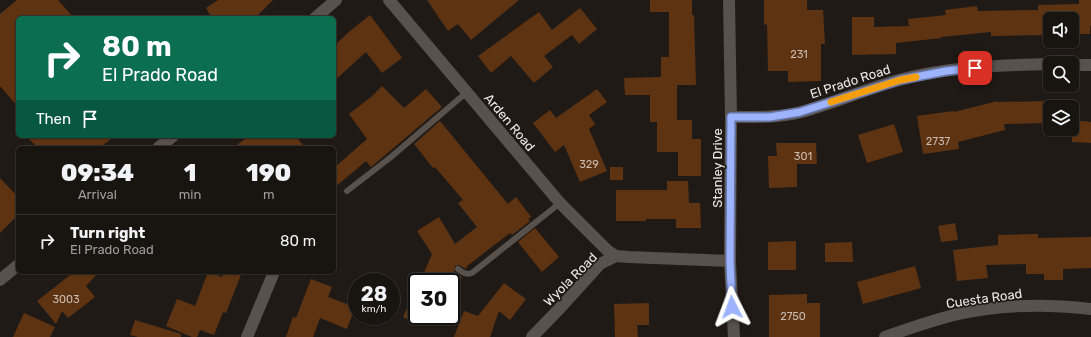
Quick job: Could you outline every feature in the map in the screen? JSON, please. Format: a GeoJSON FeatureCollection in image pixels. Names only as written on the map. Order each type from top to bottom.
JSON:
{"type":"FeatureCollection","features":[{"type":"Feature","properties":{"kind":"street"},"geometry":{"type":"LineString","coordinates":[[317,16],[336,0]]}},
{"type":"Feature","properties":{"kind":"street","name":"Arden Road"},"geometry":{"type":"LineString","coordinates":[[389,0],[560,203],[608,251],[616,256]]}},
{"type":"Feature","properties":{"kind":"street","name":"Stanley Drive"},"geometry":{"type":"LineString","coordinates":[[729,0],[731,117],[730,261],[734,337]]}},
{"type":"Feature","properties":{"kind":"street","name":"El Prado Road"},"geometry":{"type":"LineString","coordinates":[[731,117],[770,117],[800,112],[900,80],[946,71],[1004,65],[1043,64]]}},
{"type":"Feature","properties":{"kind":"street"},"geometry":{"type":"LineString","coordinates":[[1079,64],[1091,65]]}},
{"type":"Feature","properties":{"kind":"street"},"geometry":{"type":"LineString","coordinates":[[160,146],[170,138]]}},
{"type":"Feature","properties":{"kind":"street","name":"Wyola Road"},"geometry":{"type":"LineString","coordinates":[[532,337],[600,264],[616,256],[730,261]]}},
{"type":"Feature","properties":{"kind":"street"},"geometry":{"type":"LineString","coordinates":[[0,280],[16,267]]}},
{"type":"Feature","properties":{"kind":"street"},"geometry":{"type":"LineString","coordinates":[[247,337],[273,274]]}},
{"type":"Feature","properties":{"kind":"street","name":"Cuesta Road"},"geometry":{"type":"LineString","coordinates":[[884,337],[955,315],[986,309],[1059,305],[1091,308]]}},
{"type":"Feature","properties":{"kind":"lane"},"geometry":{"type":"LineString","coordinates":[[347,191],[391,157],[467,92]]}},
{"type":"Feature","properties":{"kind":"lane"},"geometry":{"type":"LineString","coordinates":[[458,269],[464,274],[472,273],[560,203]]}},
{"type":"Feature","properties":{"kind":"building"},"geometry":{"type":"Polygon","coordinates":[[[17,0],[58,0],[72,16],[16,16],[16,105],[0,86],[0,14],[17,0]]]}},
{"type":"Feature","properties":{"kind":"building"},"geometry":{"type":"Polygon","coordinates":[[[218,0],[273,0],[257,16],[211,16],[206,8],[218,0]]]}},
{"type":"Feature","properties":{"kind":"building"},"geometry":{"type":"Polygon","coordinates":[[[427,0],[519,0],[471,40],[458,24],[448,31],[427,0]]]}},
{"type":"Feature","properties":{"kind":"building"},"geometry":{"type":"Polygon","coordinates":[[[650,0],[692,0],[692,15],[694,15],[696,85],[677,85],[677,120],[692,120],[692,139],[701,139],[701,176],[678,176],[678,152],[657,152],[657,122],[650,122],[650,95],[625,95],[624,78],[661,77],[661,57],[669,57],[669,12],[650,12],[650,0]]]}},
{"type":"Feature","properties":{"kind":"building"},"geometry":{"type":"Polygon","coordinates":[[[764,0],[807,0],[807,10],[823,10],[825,44],[821,44],[821,81],[788,82],[788,71],[768,71],[767,24],[764,25],[764,0]]]}},
{"type":"Feature","properties":{"kind":"building"},"geometry":{"type":"Polygon","coordinates":[[[1079,0],[1091,0],[1090,34],[1079,34],[1079,12],[1043,12],[1043,35],[991,36],[991,32],[941,37],[942,38],[896,43],[896,54],[852,55],[852,17],[874,17],[874,27],[909,26],[908,19],[946,15],[945,10],[977,6],[978,11],[1038,10],[1038,5],[1079,4],[1079,0]]]}},
{"type":"Feature","properties":{"kind":"building"},"geometry":{"type":"Polygon","coordinates":[[[580,8],[597,29],[579,44],[572,35],[544,56],[553,67],[534,83],[511,56],[491,73],[478,56],[539,12],[552,30],[580,8]]]}},
{"type":"Feature","properties":{"kind":"building"},"geometry":{"type":"Polygon","coordinates":[[[370,15],[402,58],[382,73],[366,52],[336,79],[336,44],[370,15]]]}},
{"type":"Feature","properties":{"kind":"building"},"geometry":{"type":"Polygon","coordinates":[[[382,86],[404,108],[426,89],[442,107],[371,167],[366,161],[336,186],[336,166],[367,139],[349,114],[371,97],[382,86]]]}},
{"type":"Feature","properties":{"kind":"building"},"geometry":{"type":"Polygon","coordinates":[[[597,89],[607,102],[589,115],[595,124],[589,129],[607,171],[580,182],[564,145],[555,152],[533,123],[550,110],[556,118],[597,89]]]}},
{"type":"Feature","properties":{"kind":"building"},"geometry":{"type":"Polygon","coordinates":[[[998,101],[1043,101],[1043,123],[1004,124],[1005,130],[958,142],[959,149],[923,154],[917,116],[954,112],[998,101]]]}},
{"type":"Feature","properties":{"kind":"building"},"geometry":{"type":"Polygon","coordinates":[[[440,121],[508,204],[516,197],[531,217],[528,219],[530,221],[512,235],[510,233],[467,266],[466,269],[459,265],[455,266],[454,271],[457,273],[424,273],[432,254],[417,231],[439,217],[455,244],[477,227],[458,203],[463,200],[435,167],[433,168],[414,144],[440,121]]]}},
{"type":"Feature","properties":{"kind":"building"},"geometry":{"type":"Polygon","coordinates":[[[1079,121],[1091,122],[1091,143],[1072,142],[1072,136],[1079,136],[1079,121]]]}},
{"type":"Feature","properties":{"kind":"building"},"geometry":{"type":"Polygon","coordinates":[[[894,124],[903,152],[867,163],[858,135],[894,124]]]}},
{"type":"Feature","properties":{"kind":"building"},"geometry":{"type":"Polygon","coordinates":[[[28,138],[112,138],[102,146],[36,146],[28,138]]]}},
{"type":"Feature","properties":{"kind":"building"},"geometry":{"type":"Polygon","coordinates":[[[246,138],[298,138],[304,146],[236,146],[246,138]]]}},
{"type":"Feature","properties":{"kind":"building"},"geometry":{"type":"Polygon","coordinates":[[[776,143],[816,143],[817,164],[797,164],[797,187],[769,188],[768,156],[777,156],[776,143]]]}},
{"type":"Feature","properties":{"kind":"building"},"geometry":{"type":"Polygon","coordinates":[[[610,167],[623,167],[623,180],[610,180],[610,167]]]}},
{"type":"Feature","properties":{"kind":"building"},"geometry":{"type":"Polygon","coordinates":[[[0,178],[16,195],[16,217],[0,233],[0,178]]]}},
{"type":"Feature","properties":{"kind":"building"},"geometry":{"type":"Polygon","coordinates":[[[667,181],[688,181],[689,203],[700,203],[701,228],[676,228],[676,219],[616,221],[616,190],[667,190],[667,181]]]}},
{"type":"Feature","properties":{"kind":"building"},"geometry":{"type":"Polygon","coordinates":[[[955,223],[958,240],[941,242],[938,226],[955,223]]]}},
{"type":"Feature","properties":{"kind":"building"},"geometry":{"type":"Polygon","coordinates":[[[535,228],[559,257],[542,272],[518,242],[535,228]]]}},
{"type":"Feature","properties":{"kind":"building"},"geometry":{"type":"Polygon","coordinates":[[[1038,234],[1038,238],[1091,237],[1091,268],[1063,269],[1063,280],[1044,280],[1044,274],[1026,274],[1026,264],[986,265],[988,278],[957,281],[953,250],[998,245],[998,235],[1038,234]]]}},
{"type":"Feature","properties":{"kind":"building"},"geometry":{"type":"Polygon","coordinates":[[[796,241],[796,270],[768,270],[768,242],[796,241]]]}},
{"type":"Feature","properties":{"kind":"building"},"geometry":{"type":"Polygon","coordinates":[[[852,242],[853,262],[825,262],[825,243],[852,242]]]}},
{"type":"Feature","properties":{"kind":"building"},"geometry":{"type":"Polygon","coordinates":[[[915,266],[921,288],[863,304],[857,282],[915,266]]]}},
{"type":"Feature","properties":{"kind":"building"},"geometry":{"type":"Polygon","coordinates":[[[71,274],[97,274],[86,286],[95,297],[68,318],[62,311],[56,324],[37,301],[71,274]]]}},
{"type":"Feature","properties":{"kind":"building"},"geometry":{"type":"Polygon","coordinates":[[[207,274],[214,274],[222,277],[223,274],[241,274],[226,313],[223,312],[214,335],[200,330],[197,337],[192,337],[166,326],[177,299],[195,306],[207,274]]]}},
{"type":"Feature","properties":{"kind":"building"},"geometry":{"type":"Polygon","coordinates":[[[311,279],[332,287],[328,297],[348,304],[348,325],[347,329],[320,318],[313,337],[286,337],[293,317],[296,318],[311,279]]]}},
{"type":"Feature","properties":{"kind":"building"},"geometry":{"type":"Polygon","coordinates":[[[504,283],[526,299],[510,320],[499,311],[490,337],[454,337],[459,325],[460,325],[464,311],[478,316],[504,283]]]}},
{"type":"Feature","properties":{"kind":"building"},"geometry":{"type":"Polygon","coordinates":[[[807,294],[807,303],[820,303],[820,337],[769,337],[769,295],[807,294]]]}},
{"type":"Feature","properties":{"kind":"building"},"geometry":{"type":"Polygon","coordinates":[[[649,303],[649,325],[637,325],[638,337],[615,337],[614,304],[649,303]]]}},
{"type":"Feature","properties":{"kind":"building"},"geometry":{"type":"Polygon","coordinates":[[[408,306],[408,320],[403,317],[408,306]]]}},
{"type":"Feature","properties":{"kind":"building"},"geometry":{"type":"Polygon","coordinates":[[[24,313],[55,327],[50,337],[13,337],[24,313]]]}},
{"type":"Feature","properties":{"kind":"building"},"geometry":{"type":"Polygon","coordinates":[[[135,320],[181,334],[181,337],[138,337],[130,335],[135,320]]]}},
{"type":"Feature","properties":{"kind":"slow traffic"},"geometry":{"type":"LineString","coordinates":[[831,102],[900,80],[916,77]]}},
{"type":"Feature","properties":{"kind":"route"},"geometry":{"type":"LineString","coordinates":[[732,307],[730,261],[731,117],[770,117],[800,112],[900,80],[946,71],[975,68]]}}]}
